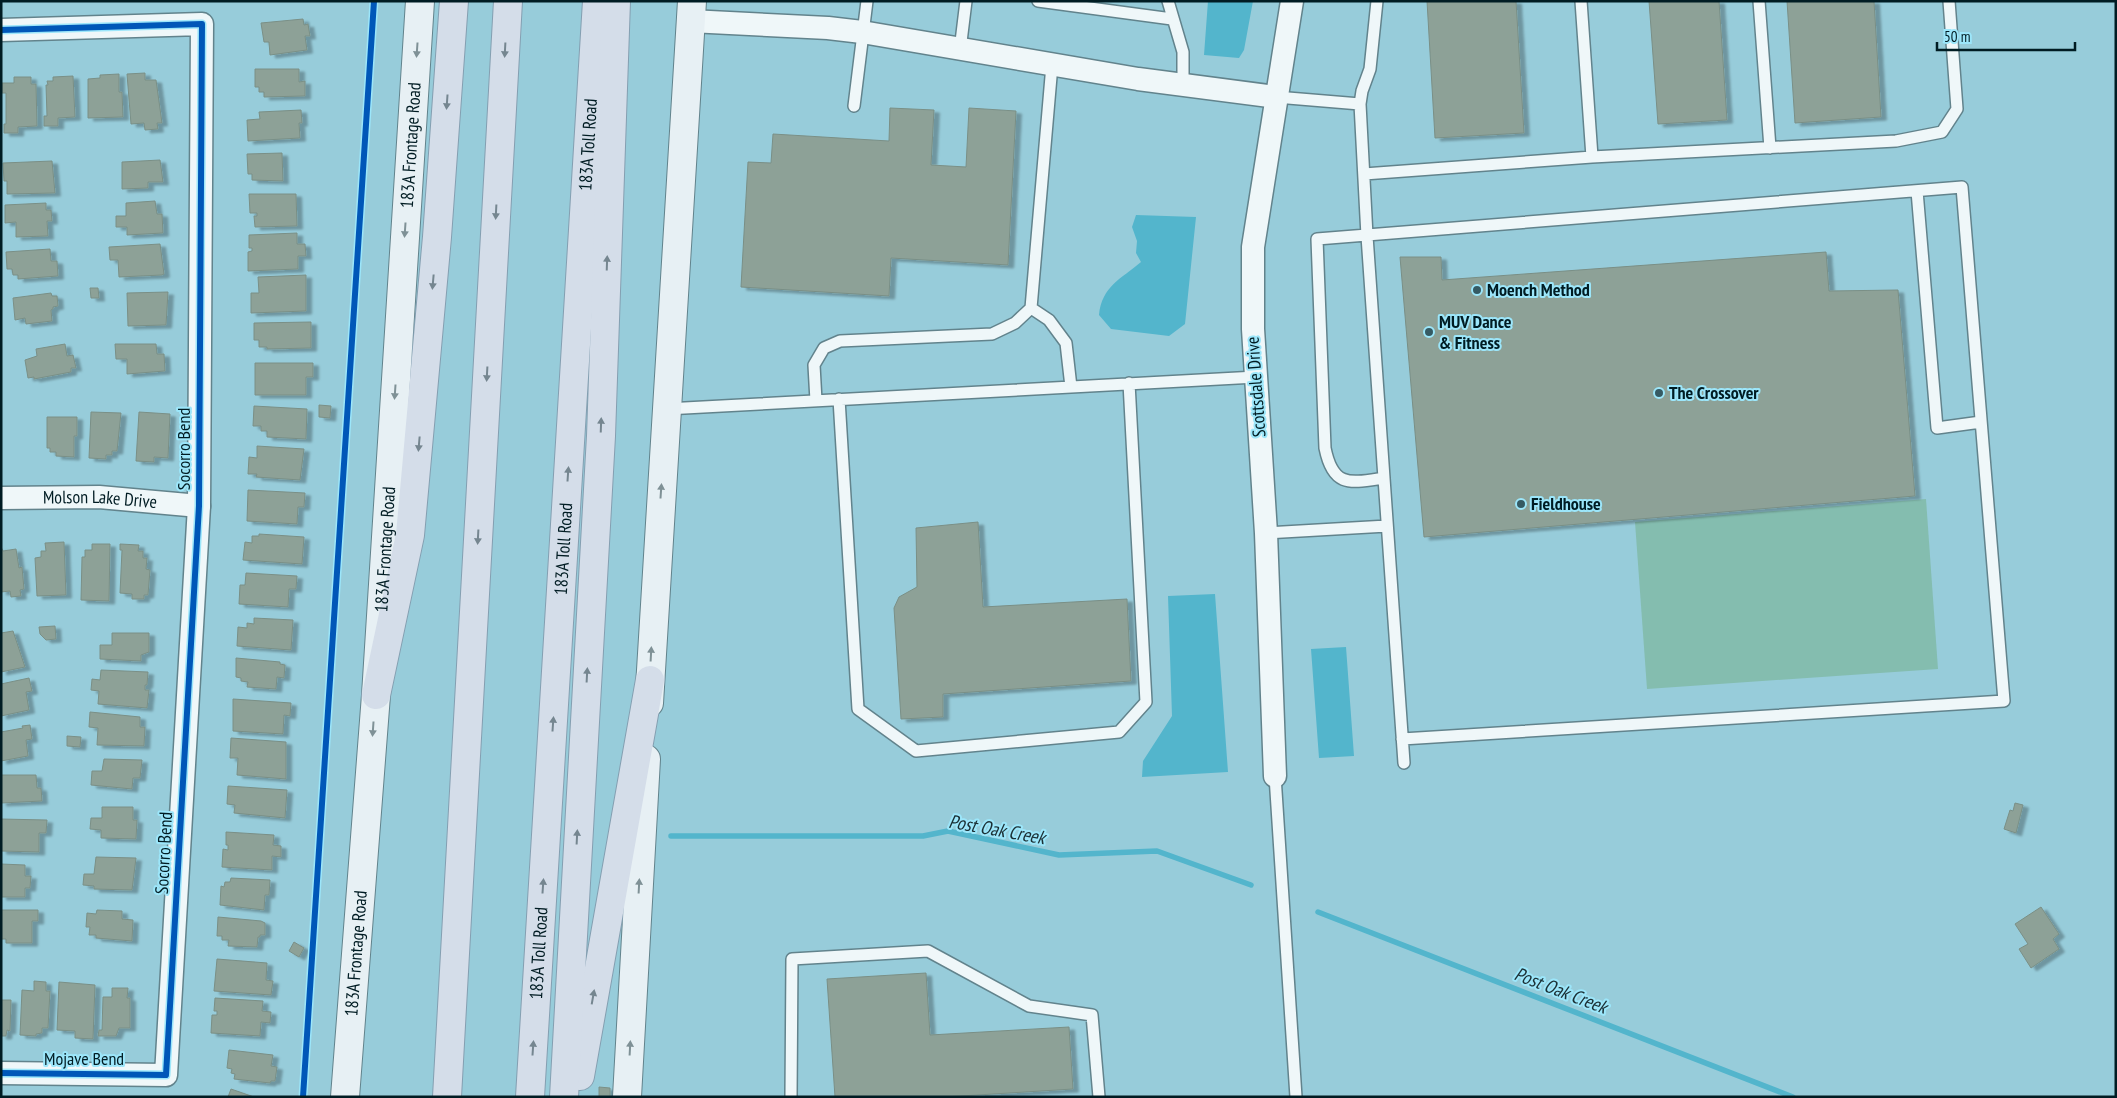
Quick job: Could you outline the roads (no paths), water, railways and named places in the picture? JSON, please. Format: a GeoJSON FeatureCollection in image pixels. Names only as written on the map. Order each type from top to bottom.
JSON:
{"type":"FeatureCollection","features":[{"type":"Feature","properties":{"kind":"highway"},"geometry":{"type":"LineString","coordinates":[[376,695],[410,535],[437,237],[454,1]]}},
{"type":"Feature","properties":{"kind":"highway"},"geometry":{"type":"LineString","coordinates":[[447,1097],[508,1]]}},
{"type":"Feature","properties":{"kind":"highway","name":"183A Toll Road"},"geometry":{"type":"LineString","coordinates":[[530,1097],[597,1]]}},
{"type":"Feature","properties":{"kind":"highway"},"geometry":{"type":"LineString","coordinates":[[564,1097],[572,920],[601,436],[616,1]]}},
{"type":"Feature","properties":{"kind":"highway"},"geometry":{"type":"LineString","coordinates":[[576,1097],[650,680]]}},
{"type":"Feature","properties":{"kind":"main road","name":"183A Frontage Road"},"geometry":{"type":"LineString","coordinates":[[345,1097],[376,695],[420,1]]}},
{"type":"Feature","properties":{"kind":"main road"},"geometry":{"type":"LineString","coordinates":[[627,1097],[650,680],[691,11]]}},
{"type":"Feature","properties":{"kind":"street","name":"Scottsdale Drive"},"geometry":{"type":"LineString","coordinates":[[1276,776],[1266,534],[1253,330],[1253,247],[1292,1]]}},
{"type":"Feature","properties":{"kind":"street"},"geometry":{"type":"LineString","coordinates":[[691,11],[862,32],[1138,79],[1276,97]]}},
{"type":"Feature","properties":{"kind":"street","name":"Socorro Bend"},"geometry":{"type":"LineString","coordinates":[[1,30],[202,24],[199,506],[166,1075]]}},
{"type":"Feature","properties":{"kind":"street","name":"Molson Lake Drive"},"geometry":{"type":"LineString","coordinates":[[1,498],[100,497],[199,506]]}},
{"type":"Feature","properties":{"kind":"street","name":"Mojave Bend"},"geometry":{"type":"LineString","coordinates":[[1,1074],[166,1075]]}},
{"type":"Feature","properties":{"kind":"lane"},"geometry":{"type":"LineString","coordinates":[[854,106],[867,1]]}},
{"type":"Feature","properties":{"kind":"lane"},"geometry":{"type":"LineString","coordinates":[[960,50],[966,1]]}},
{"type":"Feature","properties":{"kind":"lane"},"geometry":{"type":"LineString","coordinates":[[1038,1],[1172,19]]}},
{"type":"Feature","properties":{"kind":"lane"},"geometry":{"type":"LineString","coordinates":[[1168,1],[1183,52],[1183,84]]}},
{"type":"Feature","properties":{"kind":"lane"},"geometry":{"type":"LineString","coordinates":[[1377,1],[1370,69],[1362,91],[1360,104],[1367,236],[1404,763]]}},
{"type":"Feature","properties":{"kind":"lane"},"geometry":{"type":"LineString","coordinates":[[1581,1],[1592,157]]}},
{"type":"Feature","properties":{"kind":"lane"},"geometry":{"type":"LineString","coordinates":[[1759,1],[1770,148]]}},
{"type":"Feature","properties":{"kind":"lane"},"geometry":{"type":"LineString","coordinates":[[1364,174],[1592,157],[1896,141],[1942,132],[1957,109],[1949,1]]}},
{"type":"Feature","properties":{"kind":"lane"},"geometry":{"type":"LineString","coordinates":[[816,401],[814,365],[824,348],[840,341],[992,334],[1015,323],[1031,308],[1052,65]]}},
{"type":"Feature","properties":{"kind":"lane"},"geometry":{"type":"LineString","coordinates":[[1276,97],[1360,104]]}},
{"type":"Feature","properties":{"kind":"lane"},"geometry":{"type":"LineString","coordinates":[[1384,478],[1354,482],[1338,477],[1328,466],[1325,448],[1317,238],[1367,236],[1962,187],[2004,701],[1402,739]]}},
{"type":"Feature","properties":{"kind":"lane"},"geometry":{"type":"LineString","coordinates":[[1917,191],[1937,428],[1981,422]]}},
{"type":"Feature","properties":{"kind":"lane"},"geometry":{"type":"LineString","coordinates":[[1031,308],[1049,320],[1066,344],[1071,387]]}},
{"type":"Feature","properties":{"kind":"lane"},"geometry":{"type":"LineString","coordinates":[[666,409],[1256,377]]}},
{"type":"Feature","properties":{"kind":"lane"},"geometry":{"type":"LineString","coordinates":[[839,399],[858,709],[916,751],[1119,732],[1146,702],[1130,383]]}},
{"type":"Feature","properties":{"kind":"lane"},"geometry":{"type":"LineString","coordinates":[[1266,534],[1387,526]]}},
{"type":"Feature","properties":{"kind":"lane"},"geometry":{"type":"LineString","coordinates":[[1276,776],[1296,1097]]}},
{"type":"Feature","properties":{"kind":"lane"},"geometry":{"type":"LineString","coordinates":[[791,1097],[792,959],[928,951],[1030,1006],[1092,1015],[1099,1097]]}},
{"type":"Feature","properties":{"kind":"water"},"geometry":{"type":"Polygon","coordinates":[[[1208,1],[1253,1],[1244,50],[1239,58],[1204,55],[1208,1]]]}},
{"type":"Feature","properties":{"kind":"water"},"geometry":{"type":"Polygon","coordinates":[[[1136,215],[1196,217],[1185,324],[1169,336],[1111,329],[1099,315],[1101,305],[1108,290],[1141,262],[1136,253],[1137,241],[1132,227],[1136,215]]]}},
{"type":"Feature","properties":{"kind":"water"},"geometry":{"type":"Polygon","coordinates":[[[1215,594],[1228,772],[1142,777],[1143,761],[1172,716],[1168,596],[1215,594]]]}},
{"type":"Feature","properties":{"kind":"water"},"geometry":{"type":"Polygon","coordinates":[[[1346,647],[1354,756],[1319,758],[1311,649],[1346,647]]]}},
{"type":"Feature","properties":{"kind":"waterway","name":"Post Oak Creek"},"geometry":{"type":"LineString","coordinates":[[671,836],[923,836],[948,831],[1059,855],[1157,851],[1251,885]]}},
{"type":"Feature","properties":{"kind":"waterway","name":"Post Oak Creek"},"geometry":{"type":"LineString","coordinates":[[1318,912],[1793,1097]]}},
{"type":"Feature","properties":{"kind":"place","name":"Moench Method"},"geometry":{"type":"Point","coordinates":[1477,290]}},
{"type":"Feature","properties":{"kind":"place","name":"MUV Dance & Fitness"},"geometry":{"type":"Point","coordinates":[1429,332]}},
{"type":"Feature","properties":{"kind":"place","name":"The Crossover"},"geometry":{"type":"Point","coordinates":[1659,393]}},
{"type":"Feature","properties":{"kind":"place","name":"Fieldhouse"},"geometry":{"type":"Point","coordinates":[1521,504]}}]}
